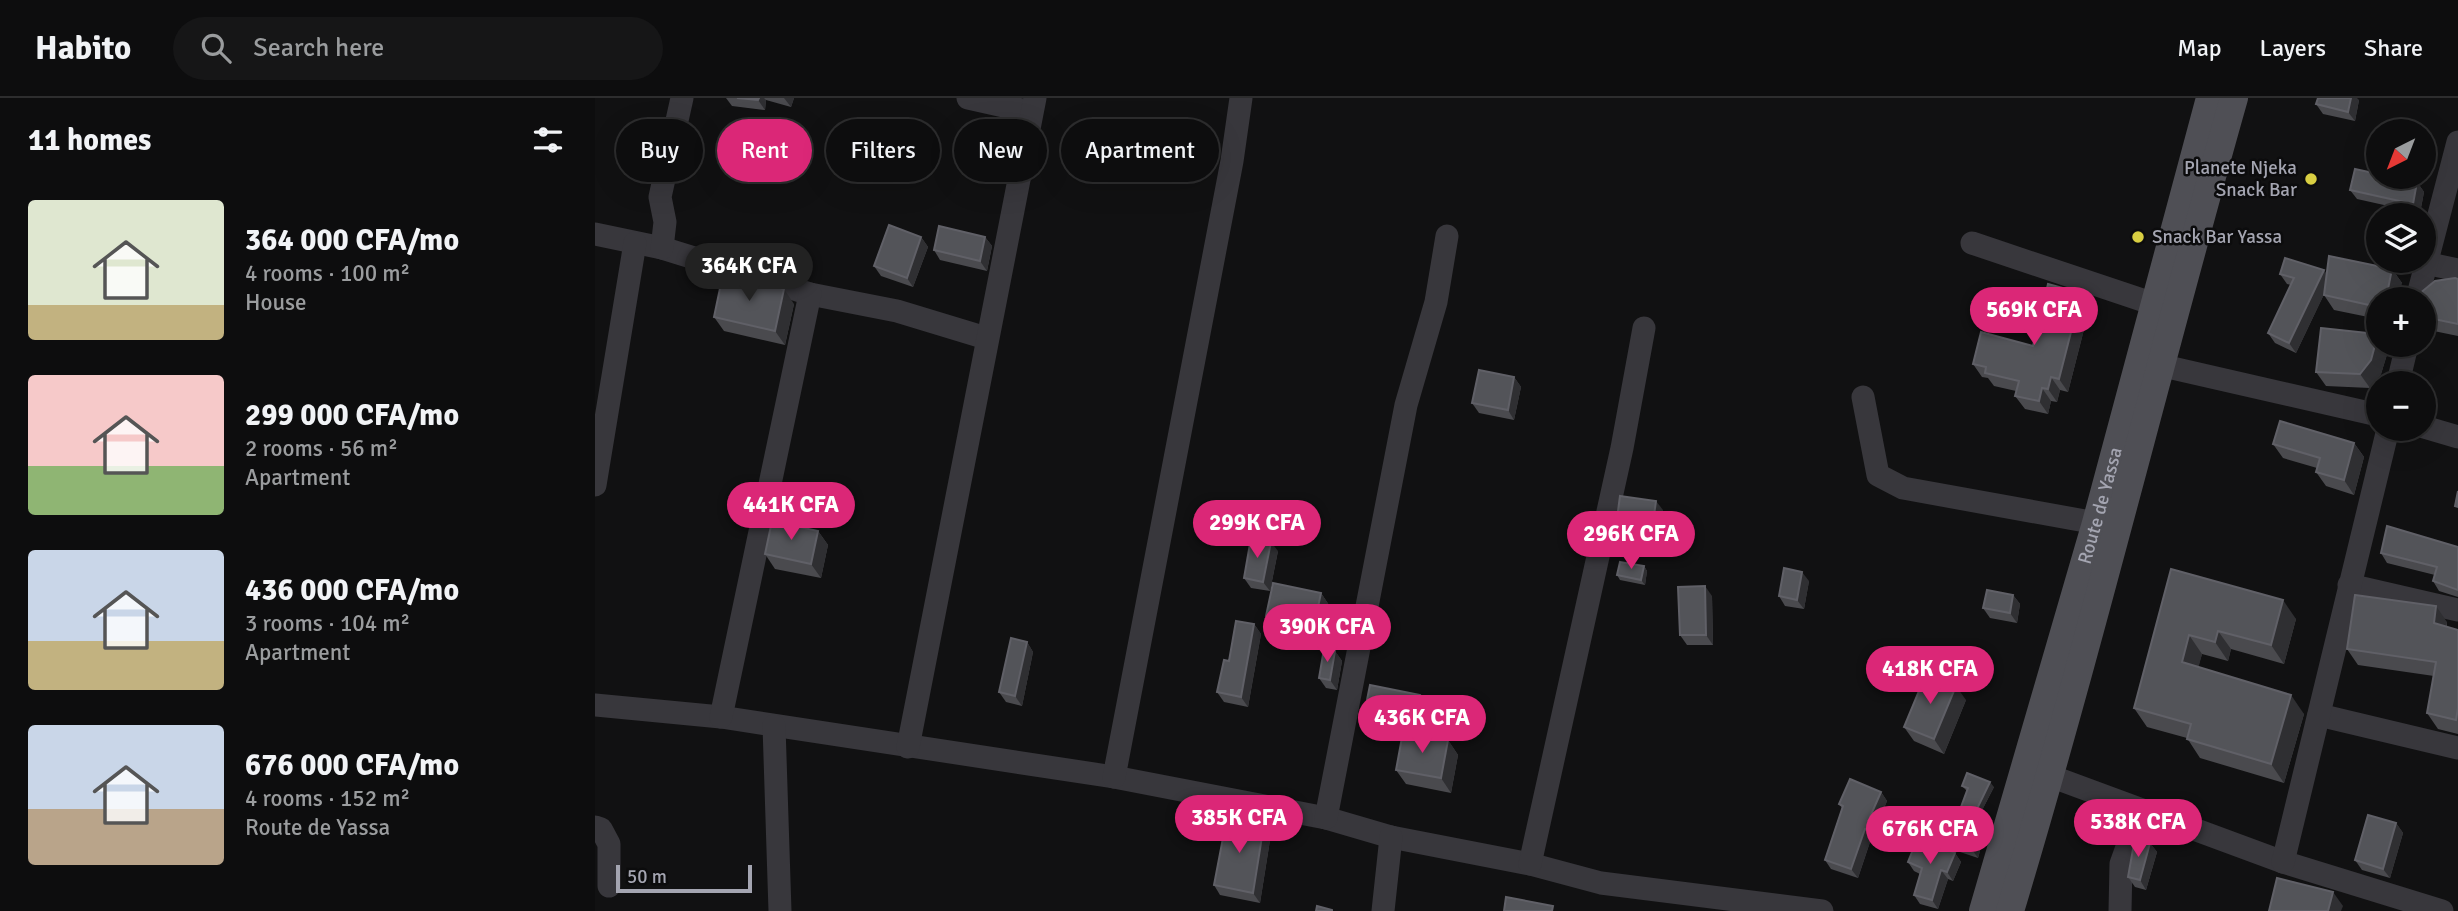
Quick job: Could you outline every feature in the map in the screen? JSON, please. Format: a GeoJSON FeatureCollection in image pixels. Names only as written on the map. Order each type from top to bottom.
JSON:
{"type":"FeatureCollection","features":[{"type":"Feature","properties":{"kind":"main road","name":"Route de Yassa"},"geometry":{"type":"LineString","coordinates":[[1983,911],[2038,771],[2118,528],[2149,362],[2154,304],[2210,98]]}},
{"type":"Feature","properties":{"kind":"main road","name":"Route de Yassa"},"geometry":{"type":"LineString","coordinates":[[2010,911],[2038,771],[2096,523],[2234,98]]}},
{"type":"Feature","properties":{"kind":"street"},"geometry":{"type":"LineString","coordinates":[[662,248],[665,222],[660,197],[682,98]]}},
{"type":"Feature","properties":{"kind":"street"},"geometry":{"type":"LineString","coordinates":[[908,747],[1033,105],[968,98]]}},
{"type":"Feature","properties":{"kind":"street"},"geometry":{"type":"LineString","coordinates":[[1114,777],[1232,161],[1241,98]]}},
{"type":"Feature","properties":{"kind":"street"},"geometry":{"type":"LineString","coordinates":[[2436,222],[2458,142]]}},
{"type":"Feature","properties":{"kind":"street"},"geometry":{"type":"LineString","coordinates":[[595,234],[662,248],[810,294],[897,311],[986,338]]}},
{"type":"Feature","properties":{"kind":"street"},"geometry":{"type":"LineString","coordinates":[[1326,818],[1406,405],[1436,302],[1446,257],[1447,236]]}},
{"type":"Feature","properties":{"kind":"street"},"geometry":{"type":"LineString","coordinates":[[595,485],[635,243]]}},
{"type":"Feature","properties":{"kind":"street"},"geometry":{"type":"LineString","coordinates":[[1972,243],[2154,304]]}},
{"type":"Feature","properties":{"kind":"street"},"geometry":{"type":"LineString","coordinates":[[2436,265],[2458,270]]}},
{"type":"Feature","properties":{"kind":"street"},"geometry":{"type":"LineString","coordinates":[[721,717],[810,294]]}},
{"type":"Feature","properties":{"kind":"street"},"geometry":{"type":"LineString","coordinates":[[1530,864],[1619,461],[1644,328]]}},
{"type":"Feature","properties":{"kind":"street"},"geometry":{"type":"LineString","coordinates":[[2149,362],[2366,412]]}},
{"type":"Feature","properties":{"kind":"street"},"geometry":{"type":"LineString","coordinates":[[1863,397],[1878,475],[1902,488],[2096,523]]}},
{"type":"Feature","properties":{"kind":"street"},"geometry":{"type":"LineString","coordinates":[[2436,431],[2458,437]]}},
{"type":"Feature","properties":{"kind":"street"},"geometry":{"type":"LineString","coordinates":[[2283,862],[2385,441]]}},
{"type":"Feature","properties":{"kind":"street"},"geometry":{"type":"LineString","coordinates":[[2349,585],[2458,610]]}},
{"type":"Feature","properties":{"kind":"street"},"geometry":{"type":"LineString","coordinates":[[595,705],[721,717],[1114,777],[1326,818],[1391,837],[1530,864],[1601,883],[1822,911]]}},
{"type":"Feature","properties":{"kind":"street"},"geometry":{"type":"LineString","coordinates":[[2319,715],[2458,748]]}},
{"type":"Feature","properties":{"kind":"street"},"geometry":{"type":"LineString","coordinates":[[774,726],[780,911]]}},
{"type":"Feature","properties":{"kind":"street"},"geometry":{"type":"LineString","coordinates":[[2038,771],[2283,862],[2442,911]]}},
{"type":"Feature","properties":{"kind":"street"},"geometry":{"type":"LineString","coordinates":[[2120,911],[2122,864],[2140,811]]}},
{"type":"Feature","properties":{"kind":"street"},"geometry":{"type":"LineString","coordinates":[[595,827],[601,829],[609,844],[609,886]]}},
{"type":"Feature","properties":{"kind":"street"},"geometry":{"type":"LineString","coordinates":[[1383,911],[1391,837]]}},
{"type":"Feature","properties":{"kind":"building"},"geometry":{"type":"Polygon","coordinates":[[[2318,98],[2351,98],[2348,112],[2316,104],[2318,98]]]}},
{"type":"Feature","properties":{"kind":"building"},"geometry":{"type":"Polygon","coordinates":[[[2355,169],[2366,171],[2366,189],[2416,189],[2413,203],[2350,190],[2355,169]]]}},
{"type":"Feature","properties":{"kind":"building"},"geometry":{"type":"Polygon","coordinates":[[[889,225],[921,237],[907,278],[874,266],[889,225]]]}},
{"type":"Feature","properties":{"kind":"building"},"geometry":{"type":"Polygon","coordinates":[[[939,226],[985,237],[980,261],[934,250],[939,226]]]}},
{"type":"Feature","properties":{"kind":"building"},"geometry":{"type":"Polygon","coordinates":[[[2329,256],[2366,264],[2366,273],[2391,273],[2388,287],[2366,287],[2366,304],[2324,295],[2329,256]]]}},
{"type":"Feature","properties":{"kind":"building"},"geometry":{"type":"Polygon","coordinates":[[[2285,258],[2324,270],[2289,343],[2268,333],[2294,278],[2280,274],[2285,258]]]}},
{"type":"Feature","properties":{"kind":"building"},"geometry":{"type":"Polygon","coordinates":[[[723,274],[784,289],[775,331],[714,317],[723,274]]]}},
{"type":"Feature","properties":{"kind":"building"},"geometry":{"type":"Polygon","coordinates":[[[2458,279],[2458,324],[2436,319],[2436,287],[2428,287],[2435,281],[2458,279]]]}},
{"type":"Feature","properties":{"kind":"building"},"geometry":{"type":"Polygon","coordinates":[[[2048,284],[2081,293],[2059,379],[2051,377],[2048,389],[2042,388],[2039,401],[2015,396],[2019,381],[1985,373],[1986,367],[1973,364],[1981,332],[2033,346],[2048,284]]]}},
{"type":"Feature","properties":{"kind":"building"},"geometry":{"type":"Polygon","coordinates":[[[2321,328],[2366,333],[2366,357],[2372,357],[2360,374],[2316,372],[2321,328]]]}},
{"type":"Feature","properties":{"kind":"building"},"geometry":{"type":"Polygon","coordinates":[[[1479,370],[1514,377],[1508,410],[1472,403],[1479,370]]]}},
{"type":"Feature","properties":{"kind":"building"},"geometry":{"type":"Polygon","coordinates":[[[2280,421],[2354,443],[2344,480],[2316,472],[2320,458],[2273,444],[2280,421]]]}},
{"type":"Feature","properties":{"kind":"building"},"geometry":{"type":"Polygon","coordinates":[[[1620,496],[1656,501],[1652,530],[1616,526],[1620,496]]]}},
{"type":"Feature","properties":{"kind":"building"},"geometry":{"type":"Polygon","coordinates":[[[772,521],[818,531],[811,564],[765,554],[772,521]]]}},
{"type":"Feature","properties":{"kind":"building"},"geometry":{"type":"Polygon","coordinates":[[[2387,526],[2458,547],[2458,590],[2433,581],[2437,567],[2381,553],[2387,526]]]}},
{"type":"Feature","properties":{"kind":"building"},"geometry":{"type":"Polygon","coordinates":[[[1251,538],[1271,542],[1263,582],[1244,578],[1251,538]]]}},
{"type":"Feature","properties":{"kind":"building"},"geometry":{"type":"Polygon","coordinates":[[[1620,562],[1644,566],[1641,580],[1617,575],[1620,562]]]}},
{"type":"Feature","properties":{"kind":"building"},"geometry":{"type":"Polygon","coordinates":[[[1784,568],[1802,572],[1797,600],[1779,596],[1784,568]]]}},
{"type":"Feature","properties":{"kind":"building"},"geometry":{"type":"Polygon","coordinates":[[[2171,569],[2283,600],[2271,645],[2218,631],[2215,642],[2189,635],[2182,662],[2291,695],[2271,764],[2187,739],[2191,724],[2134,708],[2171,569]]]}},
{"type":"Feature","properties":{"kind":"building"},"geometry":{"type":"Polygon","coordinates":[[[1273,583],[1321,593],[1314,626],[1266,616],[1273,583]]]}},
{"type":"Feature","properties":{"kind":"building"},"geometry":{"type":"Polygon","coordinates":[[[1705,586],[1706,635],[1680,635],[1678,587],[1705,586]]]}},
{"type":"Feature","properties":{"kind":"building"},"geometry":{"type":"Polygon","coordinates":[[[1987,590],[2013,595],[2010,613],[1983,608],[1987,590]]]}},
{"type":"Feature","properties":{"kind":"building"},"geometry":{"type":"Polygon","coordinates":[[[2355,595],[2436,606],[2434,623],[2458,630],[2456,720],[2427,713],[2436,662],[2347,649],[2355,595]]]}},
{"type":"Feature","properties":{"kind":"building"},"geometry":{"type":"Polygon","coordinates":[[[1236,621],[1254,624],[1241,697],[1217,692],[1224,660],[1229,661],[1236,621]]]}},
{"type":"Feature","properties":{"kind":"building"},"geometry":{"type":"Polygon","coordinates":[[[1011,638],[1027,642],[1015,696],[999,692],[1011,638]]]}},
{"type":"Feature","properties":{"kind":"building"},"geometry":{"type":"Polygon","coordinates":[[[1324,649],[1335,651],[1330,680],[1319,678],[1324,649]]]}},
{"type":"Feature","properties":{"kind":"building"},"geometry":{"type":"Polygon","coordinates":[[[1926,674],[1956,686],[1934,739],[1904,727],[1926,674]]]}},
{"type":"Feature","properties":{"kind":"building"},"geometry":{"type":"Polygon","coordinates":[[[1370,685],[1420,695],[1413,725],[1364,715],[1370,685]]]}},
{"type":"Feature","properties":{"kind":"building"},"geometry":{"type":"Polygon","coordinates":[[[1403,732],[1448,740],[1441,778],[1396,770],[1403,732]]]}},
{"type":"Feature","properties":{"kind":"building"},"geometry":{"type":"Polygon","coordinates":[[[1967,773],[1990,782],[1975,813],[1961,807],[1968,788],[1962,786],[1967,773]]]}},
{"type":"Feature","properties":{"kind":"building"},"geometry":{"type":"Polygon","coordinates":[[[1850,779],[1881,792],[1870,817],[1886,822],[1881,835],[1865,829],[1851,869],[1825,860],[1843,806],[1839,804],[1850,779]]]}},
{"type":"Feature","properties":{"kind":"building"},"geometry":{"type":"Polygon","coordinates":[[[1958,813],[1980,820],[1971,848],[1950,842],[1958,813]]]}},
{"type":"Feature","properties":{"kind":"building"},"geometry":{"type":"Polygon","coordinates":[[[2368,815],[2396,823],[2383,869],[2355,860],[2368,815]]]}},
{"type":"Feature","properties":{"kind":"building"},"geometry":{"type":"Polygon","coordinates":[[[1227,817],[1264,824],[1253,893],[1214,885],[1227,817]]]}},
{"type":"Feature","properties":{"kind":"building"},"geometry":{"type":"Polygon","coordinates":[[[1918,837],[1955,853],[1947,872],[1941,870],[1932,900],[1914,895],[1922,868],[1908,862],[1918,837]]]}},
{"type":"Feature","properties":{"kind":"building"},"geometry":{"type":"Polygon","coordinates":[[[2135,838],[2150,843],[2140,880],[2128,877],[2135,838]]]}},
{"type":"Feature","properties":{"kind":"building"},"geometry":{"type":"Polygon","coordinates":[[[2277,878],[2333,892],[2328,911],[2269,911],[2277,878]]]}},
{"type":"Feature","properties":{"kind":"building"},"geometry":{"type":"Polygon","coordinates":[[[1506,897],[1553,906],[1552,911],[1504,911],[1506,897]]]}},
{"type":"Feature","properties":{"kind":"building"},"geometry":{"type":"Polygon","coordinates":[[[1317,906],[1332,910],[1332,911],[1316,911],[1317,906]]]}},
{"type":"Feature","properties":{"kind":"place","name":"Planete Njeka Snack Bar"},"geometry":{"type":"Point","coordinates":[2311,179]}},
{"type":"Feature","properties":{"kind":"place","name":"Snack Bar Yassa"},"geometry":{"type":"Point","coordinates":[2138,237]}}]}
